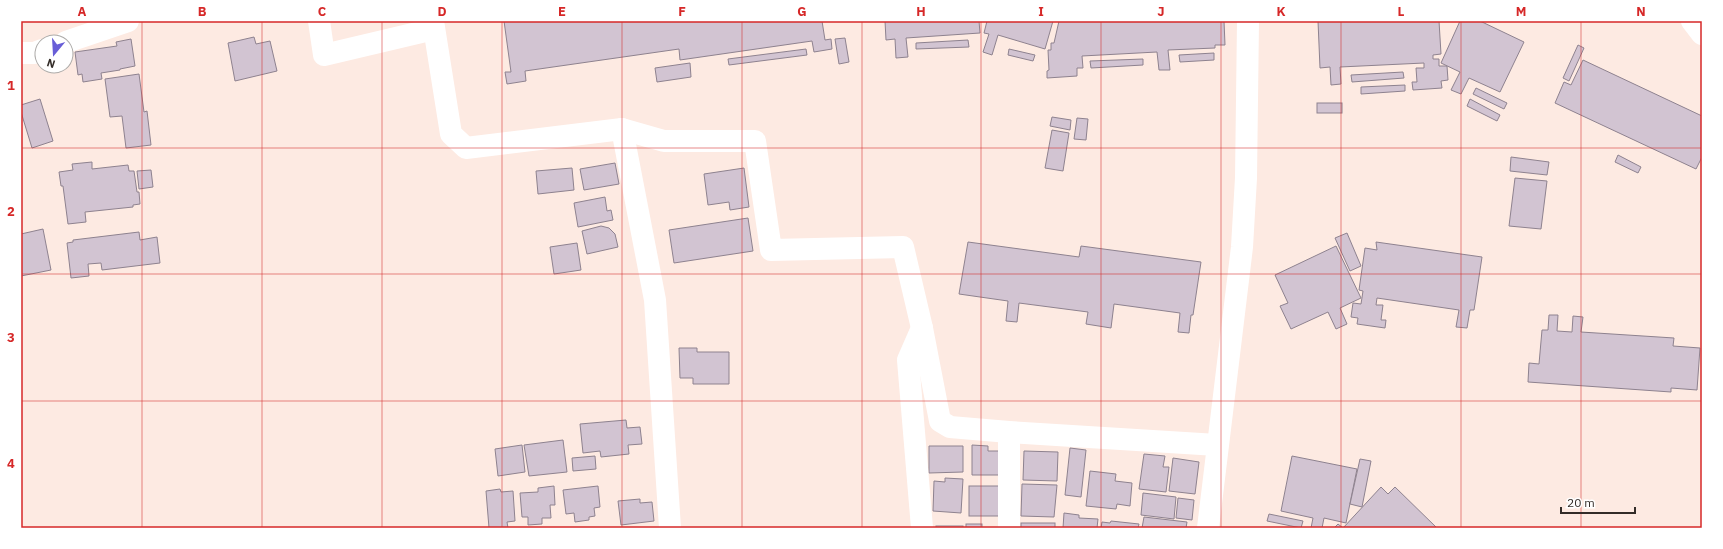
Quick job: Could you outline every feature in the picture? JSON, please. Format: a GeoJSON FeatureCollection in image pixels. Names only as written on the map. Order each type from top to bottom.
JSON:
{"type":"FeatureCollection","features":[{"type":"Feature","properties":{"kind":"street"},"geometry":{"type":"LineString","coordinates":[[74,39],[128,21]]}},
{"type":"Feature","properties":{"kind":"street"},"geometry":{"type":"LineString","coordinates":[[319,21],[324,55],[433,25],[451,134],[466,148],[622,129],[664,141],[755,141],[771,250],[903,246],[922,328],[940,421],[950,427],[1217,445]]}},
{"type":"Feature","properties":{"kind":"street"},"geometry":{"type":"LineString","coordinates":[[1208,528],[1243,241],[1246,178],[1248,21]]}},
{"type":"Feature","properties":{"kind":"street"},"geometry":{"type":"LineString","coordinates":[[1692,21],[1702,34]]}},
{"type":"Feature","properties":{"kind":"street"},"geometry":{"type":"LineString","coordinates":[[21,53],[34,53]]}},
{"type":"Feature","properties":{"kind":"street"},"geometry":{"type":"LineString","coordinates":[[622,129],[655,300],[670,528]]}},
{"type":"Feature","properties":{"kind":"street"},"geometry":{"type":"LineString","coordinates":[[922,328],[908,360],[922,528]]}},
{"type":"Feature","properties":{"kind":"street"},"geometry":{"type":"LineString","coordinates":[[1009,432],[1009,528]]}},
{"type":"Feature","properties":{"kind":"building"},"geometry":{"type":"Polygon","coordinates":[[[504,21],[822,21],[825,40],[831,39],[832,49],[814,52],[812,41],[680,60],[679,49],[525,71],[526,81],[507,84],[505,72],[511,72],[504,21]]]}},
{"type":"Feature","properties":{"kind":"building"},"geometry":{"type":"Polygon","coordinates":[[[885,21],[979,21],[980,33],[906,38],[908,57],[896,58],[895,39],[886,40],[885,21]]]}},
{"type":"Feature","properties":{"kind":"building"},"geometry":{"type":"Polygon","coordinates":[[[987,21],[1053,21],[1045,49],[998,35],[992,55],[983,52],[989,34],[984,33],[987,21]]]}},
{"type":"Feature","properties":{"kind":"building"},"geometry":{"type":"Polygon","coordinates":[[[1059,21],[1224,21],[1225,45],[1215,45],[1215,48],[1168,50],[1170,70],[1159,70],[1157,52],[1082,56],[1083,68],[1077,68],[1077,76],[1047,78],[1047,71],[1049,70],[1048,50],[1051,50],[1051,43],[1054,43],[1059,21]]]}},
{"type":"Feature","properties":{"kind":"building"},"geometry":{"type":"Polygon","coordinates":[[[1318,21],[1439,21],[1441,54],[1433,55],[1433,59],[1439,59],[1439,66],[1447,66],[1448,80],[1441,81],[1442,88],[1413,90],[1412,82],[1417,82],[1416,68],[1424,68],[1424,63],[1340,67],[1341,84],[1331,85],[1330,67],[1320,68],[1318,21]]]}},
{"type":"Feature","properties":{"kind":"building"},"geometry":{"type":"Polygon","coordinates":[[[1460,21],[1480,21],[1524,42],[1500,92],[1469,78],[1461,94],[1451,90],[1460,72],[1441,63],[1460,21]]]}},
{"type":"Feature","properties":{"kind":"building"},"geometry":{"type":"Polygon","coordinates":[[[254,37],[256,44],[270,41],[277,71],[235,81],[228,43],[254,37]]]}},
{"type":"Feature","properties":{"kind":"building"},"geometry":{"type":"Polygon","coordinates":[[[845,38],[849,62],[839,64],[835,39],[845,38]]]}},
{"type":"Feature","properties":{"kind":"building"},"geometry":{"type":"Polygon","coordinates":[[[131,39],[135,66],[101,73],[102,79],[83,82],[82,74],[78,75],[75,52],[117,46],[116,42],[131,39]]]}},
{"type":"Feature","properties":{"kind":"building"},"geometry":{"type":"Polygon","coordinates":[[[968,40],[969,47],[916,49],[916,43],[968,40]]]}},
{"type":"Feature","properties":{"kind":"building"},"geometry":{"type":"Polygon","coordinates":[[[1578,45],[1584,48],[1569,81],[1563,78],[1578,45]]]}},
{"type":"Feature","properties":{"kind":"building"},"geometry":{"type":"Polygon","coordinates":[[[806,49],[807,55],[729,65],[728,59],[806,49]]]}},
{"type":"Feature","properties":{"kind":"building"},"geometry":{"type":"Polygon","coordinates":[[[1009,49],[1035,55],[1033,61],[1008,55],[1009,49]]]}},
{"type":"Feature","properties":{"kind":"building"},"geometry":{"type":"Polygon","coordinates":[[[1214,53],[1214,60],[1180,62],[1179,55],[1214,53]]]}},
{"type":"Feature","properties":{"kind":"building"},"geometry":{"type":"Polygon","coordinates":[[[1143,59],[1143,65],[1091,68],[1090,61],[1143,59]]]}},
{"type":"Feature","properties":{"kind":"building"},"geometry":{"type":"Polygon","coordinates":[[[1583,60],[1702,116],[1702,157],[1696,169],[1555,103],[1564,82],[1571,85],[1583,60]]]}},
{"type":"Feature","properties":{"kind":"building"},"geometry":{"type":"Polygon","coordinates":[[[690,63],[691,77],[657,82],[655,68],[690,63]]]}},
{"type":"Feature","properties":{"kind":"building"},"geometry":{"type":"Polygon","coordinates":[[[1403,72],[1404,78],[1352,82],[1351,75],[1403,72]]]}},
{"type":"Feature","properties":{"kind":"building"},"geometry":{"type":"Polygon","coordinates":[[[139,74],[144,112],[147,111],[151,145],[126,148],[122,116],[110,117],[105,79],[139,74]]]}},
{"type":"Feature","properties":{"kind":"building"},"geometry":{"type":"Polygon","coordinates":[[[1405,85],[1405,91],[1361,94],[1361,87],[1405,85]]]}},
{"type":"Feature","properties":{"kind":"building"},"geometry":{"type":"Polygon","coordinates":[[[1476,88],[1507,103],[1504,109],[1473,94],[1476,88]]]}},
{"type":"Feature","properties":{"kind":"building"},"geometry":{"type":"Polygon","coordinates":[[[40,99],[53,141],[32,148],[21,112],[21,105],[40,99]]]}},
{"type":"Feature","properties":{"kind":"building"},"geometry":{"type":"Polygon","coordinates":[[[1470,99],[1500,115],[1497,121],[1467,106],[1470,99]]]}},
{"type":"Feature","properties":{"kind":"building"},"geometry":{"type":"Polygon","coordinates":[[[1317,103],[1342,103],[1342,113],[1317,113],[1317,103]]]}},
{"type":"Feature","properties":{"kind":"building"},"geometry":{"type":"Polygon","coordinates":[[[1052,117],[1071,120],[1070,130],[1050,126],[1052,117]]]}},
{"type":"Feature","properties":{"kind":"building"},"geometry":{"type":"Polygon","coordinates":[[[1077,118],[1088,119],[1086,140],[1074,139],[1077,118]]]}},
{"type":"Feature","properties":{"kind":"building"},"geometry":{"type":"Polygon","coordinates":[[[1052,130],[1069,133],[1063,171],[1045,168],[1052,130]]]}},
{"type":"Feature","properties":{"kind":"building"},"geometry":{"type":"Polygon","coordinates":[[[1618,155],[1641,167],[1638,173],[1615,162],[1618,155]]]}},
{"type":"Feature","properties":{"kind":"building"},"geometry":{"type":"Polygon","coordinates":[[[1511,157],[1549,162],[1547,175],[1510,171],[1511,157]]]}},
{"type":"Feature","properties":{"kind":"building"},"geometry":{"type":"Polygon","coordinates":[[[92,162],[92,169],[128,165],[129,171],[134,171],[140,204],[133,205],[133,207],[85,212],[86,222],[68,224],[63,186],[61,186],[59,172],[73,170],[72,164],[92,162]]]}},
{"type":"Feature","properties":{"kind":"building"},"geometry":{"type":"Polygon","coordinates":[[[615,163],[619,184],[584,190],[580,169],[615,163]]]}},
{"type":"Feature","properties":{"kind":"building"},"geometry":{"type":"Polygon","coordinates":[[[572,168],[574,190],[538,194],[536,171],[572,168]]]}},
{"type":"Feature","properties":{"kind":"building"},"geometry":{"type":"Polygon","coordinates":[[[744,168],[749,207],[730,210],[729,202],[708,205],[704,174],[744,168]]]}},
{"type":"Feature","properties":{"kind":"building"},"geometry":{"type":"Polygon","coordinates":[[[151,170],[153,187],[139,189],[137,171],[151,170]]]}},
{"type":"Feature","properties":{"kind":"building"},"geometry":{"type":"Polygon","coordinates":[[[1515,178],[1547,181],[1541,229],[1509,226],[1515,178]]]}},
{"type":"Feature","properties":{"kind":"building"},"geometry":{"type":"Polygon","coordinates":[[[605,197],[607,211],[611,210],[613,220],[578,227],[574,203],[605,197]]]}},
{"type":"Feature","properties":{"kind":"building"},"geometry":{"type":"Polygon","coordinates":[[[748,218],[753,251],[674,263],[669,230],[748,218]]]}},
{"type":"Feature","properties":{"kind":"building"},"geometry":{"type":"Polygon","coordinates":[[[601,226],[609,228],[615,234],[618,247],[587,254],[582,231],[601,226]]]}},
{"type":"Feature","properties":{"kind":"building"},"geometry":{"type":"Polygon","coordinates":[[[43,229],[51,270],[21,276],[21,234],[43,229]]]}},
{"type":"Feature","properties":{"kind":"building"},"geometry":{"type":"Polygon","coordinates":[[[139,232],[140,240],[157,237],[160,263],[102,270],[101,263],[88,264],[89,276],[71,278],[67,243],[73,242],[73,240],[139,232]]]}},
{"type":"Feature","properties":{"kind":"building"},"geometry":{"type":"Polygon","coordinates":[[[1347,233],[1361,266],[1350,271],[1335,238],[1347,233]]]}},
{"type":"Feature","properties":{"kind":"building"},"geometry":{"type":"Polygon","coordinates":[[[968,242],[1079,257],[1081,246],[1201,262],[1189,333],[1178,332],[1180,313],[1114,304],[1111,328],[1086,324],[1088,312],[1019,303],[1017,322],[1006,321],[1008,301],[959,294],[968,242]]]}},
{"type":"Feature","properties":{"kind":"building"},"geometry":{"type":"Polygon","coordinates":[[[1376,242],[1482,257],[1474,310],[1470,310],[1467,328],[1456,327],[1459,310],[1377,298],[1376,305],[1383,305],[1381,320],[1386,320],[1385,328],[1357,324],[1358,318],[1351,317],[1353,303],[1361,304],[1363,291],[1359,290],[1365,248],[1377,250],[1376,242]]]}},
{"type":"Feature","properties":{"kind":"building"},"geometry":{"type":"Polygon","coordinates":[[[577,243],[581,270],[554,274],[550,247],[577,243]]]}},
{"type":"Feature","properties":{"kind":"building"},"geometry":{"type":"Polygon","coordinates":[[[1336,246],[1361,298],[1340,308],[1347,324],[1336,329],[1328,312],[1291,329],[1280,306],[1288,303],[1275,275],[1336,246]]]}},
{"type":"Feature","properties":{"kind":"building"},"geometry":{"type":"Polygon","coordinates":[[[1549,315],[1558,315],[1557,331],[1572,332],[1573,316],[1583,317],[1581,332],[1674,338],[1673,346],[1700,348],[1697,390],[1671,388],[1671,392],[1528,382],[1529,363],[1539,364],[1542,330],[1548,330],[1549,315]]]}},
{"type":"Feature","properties":{"kind":"building"},"geometry":{"type":"Polygon","coordinates":[[[679,348],[697,348],[697,352],[729,352],[729,384],[693,384],[693,378],[680,378],[679,348]]]}},
{"type":"Feature","properties":{"kind":"building"},"geometry":{"type":"Polygon","coordinates":[[[626,420],[627,428],[640,427],[642,444],[628,445],[629,454],[601,457],[600,451],[583,453],[580,424],[626,420]]]}},
{"type":"Feature","properties":{"kind":"building"},"geometry":{"type":"Polygon","coordinates":[[[563,440],[567,472],[529,476],[524,445],[563,440]]]}},
{"type":"Feature","properties":{"kind":"building"},"geometry":{"type":"Polygon","coordinates":[[[522,445],[525,472],[498,476],[495,449],[522,445]]]}},
{"type":"Feature","properties":{"kind":"building"},"geometry":{"type":"Polygon","coordinates":[[[972,445],[988,446],[988,451],[999,451],[999,475],[972,475],[972,445]]]}},
{"type":"Feature","properties":{"kind":"building"},"geometry":{"type":"Polygon","coordinates":[[[929,446],[963,446],[963,472],[929,473],[929,446]]]}},
{"type":"Feature","properties":{"kind":"building"},"geometry":{"type":"Polygon","coordinates":[[[1070,448],[1086,450],[1081,497],[1065,495],[1070,448]]]}},
{"type":"Feature","properties":{"kind":"building"},"geometry":{"type":"Polygon","coordinates":[[[1024,451],[1058,452],[1057,481],[1023,480],[1024,451]]]}},
{"type":"Feature","properties":{"kind":"building"},"geometry":{"type":"Polygon","coordinates":[[[1144,454],[1165,456],[1163,467],[1169,467],[1166,492],[1139,489],[1144,454]]]}},
{"type":"Feature","properties":{"kind":"building"},"geometry":{"type":"Polygon","coordinates":[[[595,456],[596,469],[573,471],[572,458],[595,456]]]}},
{"type":"Feature","properties":{"kind":"building"},"geometry":{"type":"Polygon","coordinates":[[[1292,456],[1357,469],[1346,523],[1324,518],[1322,528],[1311,528],[1313,518],[1281,511],[1292,456]]]}},
{"type":"Feature","properties":{"kind":"building"},"geometry":{"type":"Polygon","coordinates":[[[1173,458],[1199,462],[1195,494],[1169,491],[1173,458]]]}},
{"type":"Feature","properties":{"kind":"building"},"geometry":{"type":"Polygon","coordinates":[[[1360,459],[1371,461],[1362,507],[1350,504],[1360,459]]]}},
{"type":"Feature","properties":{"kind":"building"},"geometry":{"type":"Polygon","coordinates":[[[1090,471],[1116,474],[1115,481],[1132,483],[1130,506],[1117,504],[1116,509],[1086,506],[1090,471]]]}},
{"type":"Feature","properties":{"kind":"building"},"geometry":{"type":"Polygon","coordinates":[[[945,478],[963,479],[961,513],[933,511],[934,481],[945,482],[945,478]]]}},
{"type":"Feature","properties":{"kind":"building"},"geometry":{"type":"Polygon","coordinates":[[[1022,484],[1057,485],[1054,517],[1021,516],[1022,484]]]}},
{"type":"Feature","properties":{"kind":"building"},"geometry":{"type":"Polygon","coordinates":[[[554,486],[555,505],[550,505],[551,518],[542,518],[542,524],[528,525],[528,517],[522,517],[520,493],[538,492],[538,488],[554,486]]]}},
{"type":"Feature","properties":{"kind":"building"},"geometry":{"type":"Polygon","coordinates":[[[598,486],[600,507],[594,508],[595,516],[589,517],[589,520],[575,522],[574,513],[566,514],[563,490],[598,486]]]}},
{"type":"Feature","properties":{"kind":"building"},"geometry":{"type":"Polygon","coordinates":[[[969,486],[999,486],[999,516],[969,516],[969,486]]]}},
{"type":"Feature","properties":{"kind":"building"},"geometry":{"type":"Polygon","coordinates":[[[1381,487],[1388,494],[1395,487],[1437,528],[1343,528],[1381,487]]]}},
{"type":"Feature","properties":{"kind":"building"},"geometry":{"type":"Polygon","coordinates":[[[500,489],[501,492],[513,491],[515,521],[507,522],[508,528],[489,528],[486,491],[500,489]]]}},
{"type":"Feature","properties":{"kind":"building"},"geometry":{"type":"Polygon","coordinates":[[[1143,493],[1176,497],[1174,519],[1141,515],[1143,493]]]}},
{"type":"Feature","properties":{"kind":"building"},"geometry":{"type":"Polygon","coordinates":[[[1178,498],[1194,500],[1192,520],[1176,518],[1178,498]]]}},
{"type":"Feature","properties":{"kind":"building"},"geometry":{"type":"Polygon","coordinates":[[[640,499],[640,503],[652,502],[654,521],[621,525],[618,501],[640,499]]]}},
{"type":"Feature","properties":{"kind":"building"},"geometry":{"type":"Polygon","coordinates":[[[1064,513],[1079,515],[1079,518],[1098,519],[1097,528],[1063,528],[1064,513]]]}},
{"type":"Feature","properties":{"kind":"building"},"geometry":{"type":"Polygon","coordinates":[[[1269,514],[1303,521],[1301,528],[1267,521],[1269,514]]]}},
{"type":"Feature","properties":{"kind":"building"},"geometry":{"type":"Polygon","coordinates":[[[1144,517],[1187,522],[1186,528],[1142,528],[1144,517]]]}},
{"type":"Feature","properties":{"kind":"building"},"geometry":{"type":"Polygon","coordinates":[[[1111,521],[1139,524],[1138,528],[1101,528],[1102,522],[1110,523],[1111,521]]]}},
{"type":"Feature","properties":{"kind":"building"},"geometry":{"type":"Polygon","coordinates":[[[1021,523],[1055,523],[1055,528],[1021,528],[1021,523]]]}},
{"type":"Feature","properties":{"kind":"building"},"geometry":{"type":"Polygon","coordinates":[[[966,524],[982,524],[982,528],[966,528],[966,524]]]}},
{"type":"Feature","properties":{"kind":"building"},"geometry":{"type":"Polygon","coordinates":[[[1338,524],[1343,528],[1334,528],[1338,524]]]}},
{"type":"Feature","properties":{"kind":"building"},"geometry":{"type":"Polygon","coordinates":[[[936,526],[963,526],[963,528],[936,528],[936,526]]]}}]}
